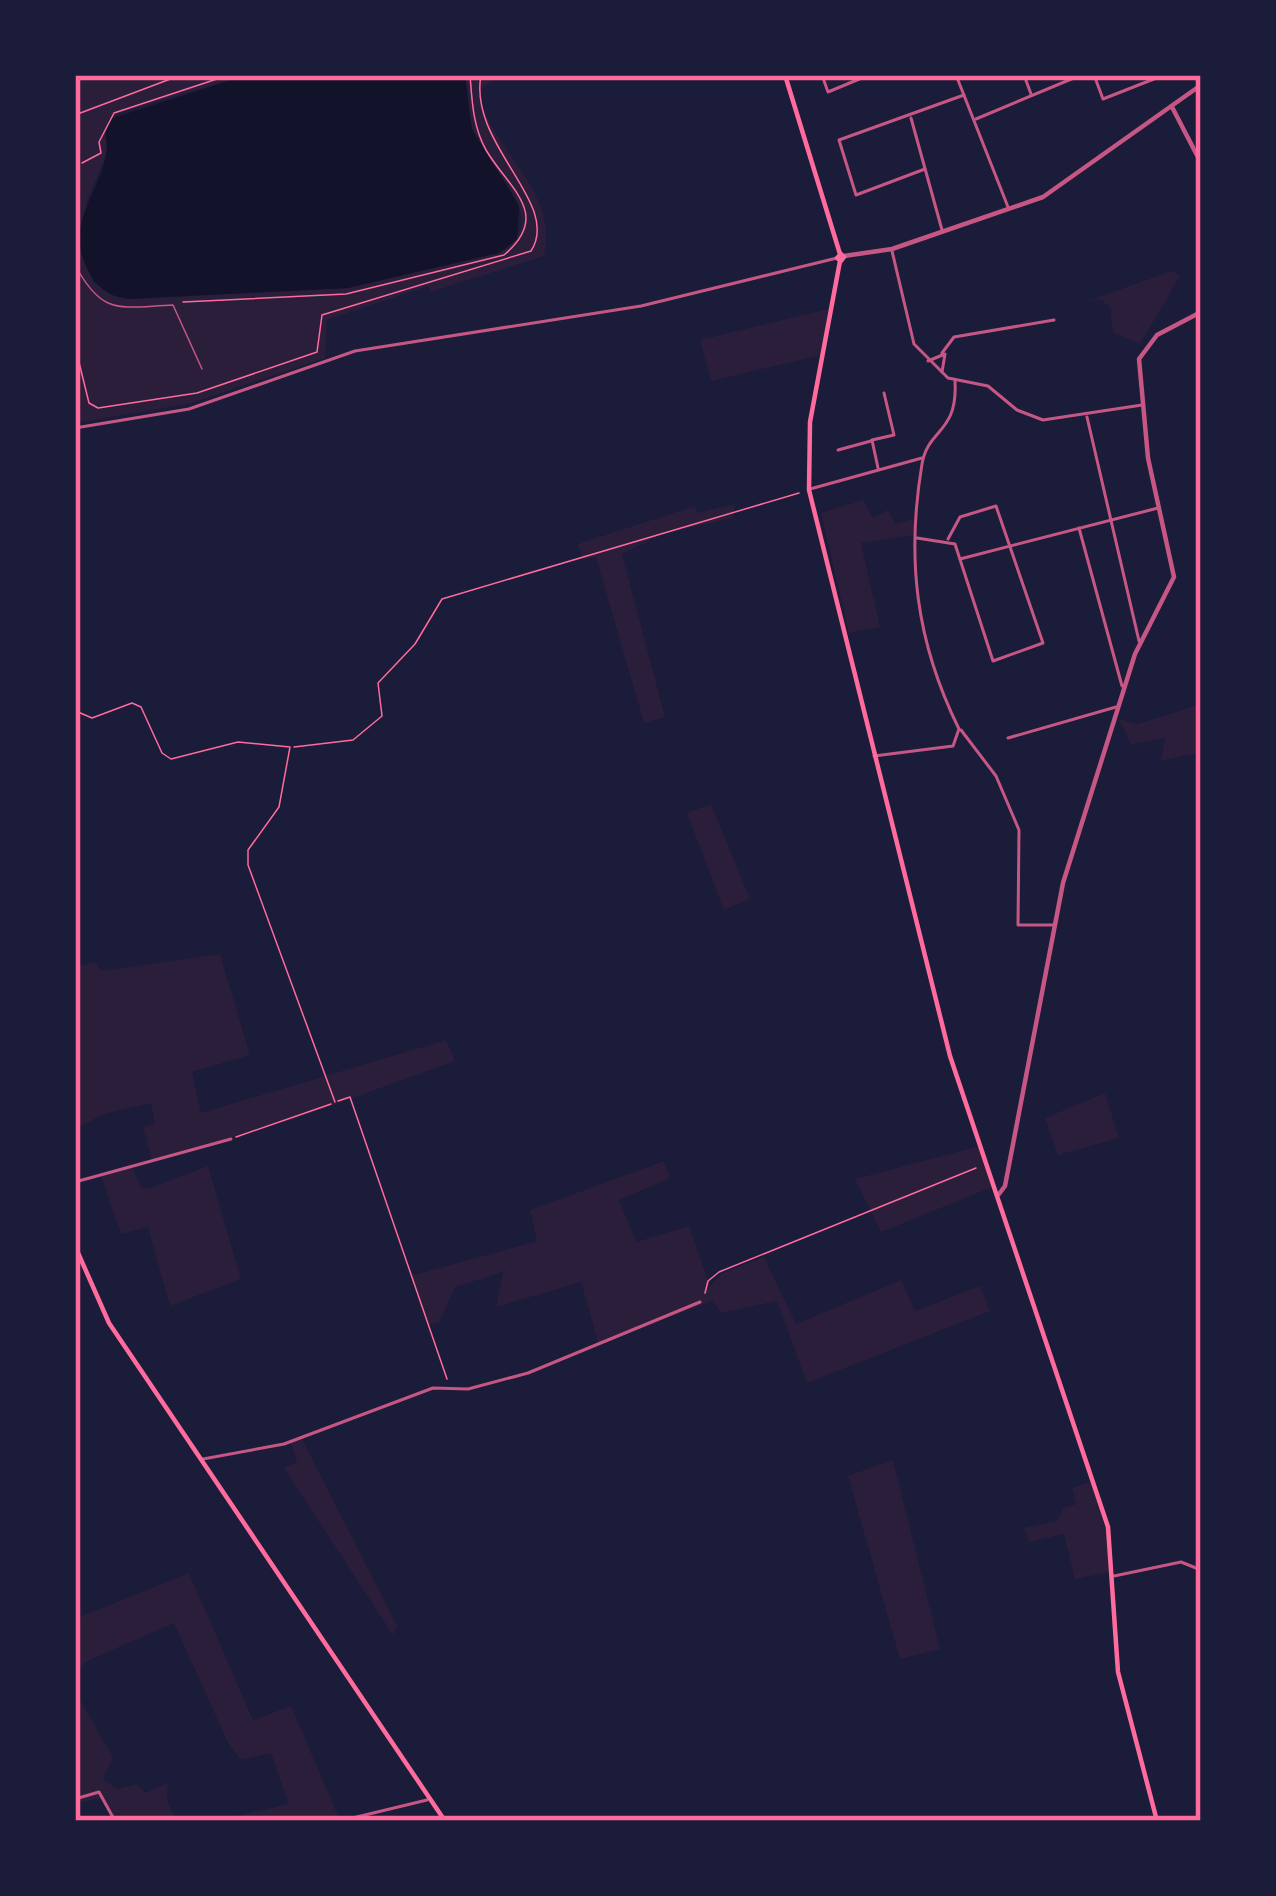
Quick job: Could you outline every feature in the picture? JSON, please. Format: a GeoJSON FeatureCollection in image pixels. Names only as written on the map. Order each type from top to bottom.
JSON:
{"type":"FeatureCollection","features":[{"type":"Feature","properties":{"kind":"main road"},"geometry":{"type":"LineString","coordinates":[[785,75],[840,257],[810,422],[808,490],[950,1056],[1108,1528],[1118,1672],[1157,1821]]}},
{"type":"Feature","properties":{"kind":"main road"},"geometry":{"type":"LineString","coordinates":[[75,1246],[109,1323],[445,1821]]}},
{"type":"Feature","properties":{"kind":"street"},"geometry":{"type":"LineString","coordinates":[[822,75],[827,92],[869,75]]}},
{"type":"Feature","properties":{"kind":"street"},"geometry":{"type":"LineString","coordinates":[[956,75],[1009,209]]}},
{"type":"Feature","properties":{"kind":"street"},"geometry":{"type":"LineString","coordinates":[[1024,75],[1032,95]]}},
{"type":"Feature","properties":{"kind":"street"},"geometry":{"type":"LineString","coordinates":[[974,120],[1081,75]]}},
{"type":"Feature","properties":{"kind":"street"},"geometry":{"type":"LineString","coordinates":[[1094,75],[1103,99],[1164,75]]}},
{"type":"Feature","properties":{"kind":"street"},"geometry":{"type":"LineString","coordinates":[[75,428],[189,409],[355,351],[641,306],[840,257],[892,249],[1042,197],[1201,85]]}},
{"type":"Feature","properties":{"kind":"street"},"geometry":{"type":"LineString","coordinates":[[925,169],[856,195],[839,140],[964,95]]}},
{"type":"Feature","properties":{"kind":"street"},"geometry":{"type":"LineString","coordinates":[[1172,107],[1201,164]]}},
{"type":"Feature","properties":{"kind":"street"},"geometry":{"type":"LineString","coordinates":[[911,116],[943,233]]}},
{"type":"Feature","properties":{"kind":"street"},"geometry":{"type":"LineString","coordinates":[[892,249],[914,344],[942,374],[988,386],[1017,410],[1043,420],[1144,405]]}},
{"type":"Feature","properties":{"kind":"street"},"geometry":{"type":"LineString","coordinates":[[999,1195],[1054,925],[1123,687],[1174,577],[1139,367],[1144,348],[1163,331],[1201,311]]}},
{"type":"Feature","properties":{"kind":"street"},"geometry":{"type":"LineString","coordinates":[[928,362],[954,337],[1054,320]]}},
{"type":"Feature","properties":{"kind":"street"},"geometry":{"type":"LineString","coordinates":[[942,352],[942,374]]}},
{"type":"Feature","properties":{"kind":"street"},"geometry":{"type":"LineString","coordinates":[[955,380],[953,418],[922,458],[913,566],[916,614],[959,729],[996,776],[1019,830],[1018,925],[1054,925]]}},
{"type":"Feature","properties":{"kind":"street"},"geometry":{"type":"LineString","coordinates":[[838,450],[894,435],[884,393]]}},
{"type":"Feature","properties":{"kind":"street"},"geometry":{"type":"LineString","coordinates":[[1087,415],[1140,644]]}},
{"type":"Feature","properties":{"kind":"street"},"geometry":{"type":"LineString","coordinates":[[872,440],[878,470]]}},
{"type":"Feature","properties":{"kind":"street"},"geometry":{"type":"LineString","coordinates":[[808,490],[922,458]]}},
{"type":"Feature","properties":{"kind":"street"},"geometry":{"type":"LineString","coordinates":[[996,506],[1043,643],[993,661],[960,559],[948,539],[960,517],[996,506]]}},
{"type":"Feature","properties":{"kind":"street"},"geometry":{"type":"LineString","coordinates":[[960,559],[1160,508]]}},
{"type":"Feature","properties":{"kind":"street"},"geometry":{"type":"LineString","coordinates":[[1078,526],[1123,687]]}},
{"type":"Feature","properties":{"kind":"street"},"geometry":{"type":"LineString","coordinates":[[917,538],[948,539]]}},
{"type":"Feature","properties":{"kind":"street"},"geometry":{"type":"LineString","coordinates":[[1008,738],[1117,706]]}},
{"type":"Feature","properties":{"kind":"street"},"geometry":{"type":"LineString","coordinates":[[874,756],[953,746],[959,729]]}},
{"type":"Feature","properties":{"kind":"street"},"geometry":{"type":"LineString","coordinates":[[75,1182],[231,1138]]}},
{"type":"Feature","properties":{"kind":"street"},"geometry":{"type":"LineString","coordinates":[[994,1183],[1006,1171]]}},
{"type":"Feature","properties":{"kind":"street"},"geometry":{"type":"LineString","coordinates":[[75,1273],[84,1269]]}},
{"type":"Feature","properties":{"kind":"street"},"geometry":{"type":"LineString","coordinates":[[201,1459],[284,1444],[433,1388],[478,1387],[528,1373],[700,1302]]}},
{"type":"Feature","properties":{"kind":"street"},"geometry":{"type":"LineString","coordinates":[[1114,1576],[1181,1562],[1201,1570]]}},
{"type":"Feature","properties":{"kind":"street"},"geometry":{"type":"LineString","coordinates":[[75,1799],[99,1792],[115,1821]]}},
{"type":"Feature","properties":{"kind":"street"},"geometry":{"type":"LineString","coordinates":[[340,1821],[428,1800]]}},
{"type":"Feature","properties":{"kind":"lane"},"geometry":{"type":"LineString","coordinates":[[75,166],[75,193]]}},
{"type":"Feature","properties":{"kind":"lane"},"geometry":{"type":"LineString","coordinates":[[75,265],[95,299],[109,306],[173,305],[202,370]]}},
{"type":"Feature","properties":{"kind":"path"},"geometry":{"type":"LineString","coordinates":[[75,115],[181,75]]}},
{"type":"Feature","properties":{"kind":"path"},"geometry":{"type":"LineString","coordinates":[[75,166],[101,153],[99,142],[114,112],[229,75]]}},
{"type":"Feature","properties":{"kind":"path"},"geometry":{"type":"LineString","coordinates":[[173,305],[346,294],[504,254],[519,242],[527,223],[524,205],[476,128],[470,75]]}},
{"type":"Feature","properties":{"kind":"path"},"geometry":{"type":"LineString","coordinates":[[75,346],[89,403],[98,408],[197,393],[317,352],[322,315],[531,251],[538,230],[535,213],[522,182],[483,126],[476,92],[481,75]]}},
{"type":"Feature","properties":{"kind":"path"},"geometry":{"type":"LineString","coordinates":[[75,701],[78,712],[92,718],[132,703],[142,707],[162,753],[171,759],[238,742],[290,747],[353,740],[382,716],[378,683],[415,644],[442,599],[808,490]]}},
{"type":"Feature","properties":{"kind":"path"},"geometry":{"type":"LineString","coordinates":[[290,747],[279,807],[248,850],[248,865],[285,955],[334,1102]]}},
{"type":"Feature","properties":{"kind":"path"},"geometry":{"type":"LineString","coordinates":[[231,1138],[350,1097],[451,1388]]}},
{"type":"Feature","properties":{"kind":"path"},"geometry":{"type":"LineString","coordinates":[[700,1302],[708,1281],[719,1272],[988,1163]]}},
{"type":"Feature","properties":{"kind":"shaded area"},"geometry":{"type":"Polygon","coordinates":[[[247,75],[119,113],[106,125],[108,151],[87,201],[92,281],[113,296],[348,288],[506,249],[517,236],[519,209],[474,133],[465,75],[498,75],[478,92],[485,114],[542,211],[544,256],[431,292],[428,286],[327,320],[325,358],[192,403],[75,423],[75,76],[247,75]]]}},
{"type":"Feature","properties":{"kind":"shaded area"},"geometry":{"type":"Polygon","coordinates":[[[247,75],[465,75],[472,129],[519,206],[517,239],[499,253],[348,288],[129,299],[108,293],[90,273],[80,236],[106,155],[110,119],[247,75]]]}},
{"type":"Feature","properties":{"kind":"shaded area"},"geometry":{"type":"Polygon","coordinates":[[[1172,271],[1180,276],[1140,344],[1113,333],[1110,307],[1100,299],[1087,301],[1172,271]]]}},
{"type":"Feature","properties":{"kind":"shaded area"},"geometry":{"type":"Polygon","coordinates":[[[828,309],[821,355],[711,381],[700,340],[828,309]]]}},
{"type":"Feature","properties":{"kind":"shaded area"},"geometry":{"type":"Polygon","coordinates":[[[863,500],[873,518],[888,510],[895,524],[917,518],[914,535],[861,543],[880,627],[849,633],[821,513],[863,500]]]}},
{"type":"Feature","properties":{"kind":"shaded area"},"geometry":{"type":"Polygon","coordinates":[[[735,504],[733,518],[662,534],[622,554],[665,717],[644,723],[596,557],[583,560],[578,544],[695,506],[697,513],[735,504]]]}},
{"type":"Feature","properties":{"kind":"shaded area"},"geometry":{"type":"Polygon","coordinates":[[[1201,704],[1201,752],[1161,761],[1165,738],[1131,744],[1119,719],[1138,724],[1201,704]]]}},
{"type":"Feature","properties":{"kind":"shaded area"},"geometry":{"type":"Polygon","coordinates":[[[711,804],[750,899],[724,910],[687,813],[711,804]]]}},
{"type":"Feature","properties":{"kind":"shaded area"},"geometry":{"type":"Polygon","coordinates":[[[220,954],[250,1055],[192,1072],[201,1113],[446,1040],[455,1061],[289,1121],[152,1161],[143,1127],[155,1124],[151,1103],[104,1114],[78,1128],[75,967],[95,962],[102,971],[220,954]]]}},
{"type":"Feature","properties":{"kind":"shaded area"},"geometry":{"type":"Polygon","coordinates":[[[1105,1093],[1119,1138],[1058,1155],[1045,1118],[1105,1093]]]}},
{"type":"Feature","properties":{"kind":"shaded area"},"geometry":{"type":"Polygon","coordinates":[[[980,1146],[995,1186],[881,1232],[855,1179],[980,1146]]]}},
{"type":"Feature","properties":{"kind":"shaded area"},"geometry":{"type":"Polygon","coordinates":[[[664,1161],[670,1178],[619,1200],[636,1242],[689,1226],[710,1286],[721,1274],[764,1257],[796,1324],[901,1280],[915,1311],[980,1286],[990,1311],[807,1383],[777,1301],[721,1313],[712,1301],[599,1345],[581,1282],[496,1307],[503,1272],[455,1287],[439,1323],[428,1325],[411,1276],[537,1241],[530,1210],[664,1161]]]}},
{"type":"Feature","properties":{"kind":"shaded area"},"geometry":{"type":"Polygon","coordinates":[[[132,1166],[140,1187],[147,1189],[208,1166],[241,1279],[170,1306],[148,1227],[121,1234],[101,1176],[132,1166]]]}},
{"type":"Feature","properties":{"kind":"shaded area"},"geometry":{"type":"Polygon","coordinates":[[[302,1439],[397,1626],[393,1635],[284,1468],[297,1462],[291,1442],[302,1439]]]}},
{"type":"Feature","properties":{"kind":"shaded area"},"geometry":{"type":"Polygon","coordinates":[[[893,1460],[940,1649],[900,1659],[848,1476],[893,1460]]]}},
{"type":"Feature","properties":{"kind":"shaded area"},"geometry":{"type":"Polygon","coordinates":[[[1091,1482],[1109,1539],[1111,1572],[1075,1579],[1064,1534],[1029,1542],[1024,1528],[1057,1521],[1063,1508],[1076,1504],[1072,1488],[1091,1482]]]}},
{"type":"Feature","properties":{"kind":"shaded area"},"geometry":{"type":"Polygon","coordinates":[[[189,1573],[253,1720],[291,1706],[338,1816],[214,1821],[289,1804],[271,1753],[241,1760],[228,1743],[174,1623],[85,1662],[75,1676],[75,1619],[189,1573]]]}},
{"type":"Feature","properties":{"kind":"shaded area"},"geometry":{"type":"Polygon","coordinates":[[[77,1695],[113,1757],[103,1779],[117,1789],[137,1784],[145,1793],[168,1783],[167,1799],[176,1821],[115,1821],[101,1798],[75,1804],[77,1695]]]}}]}
